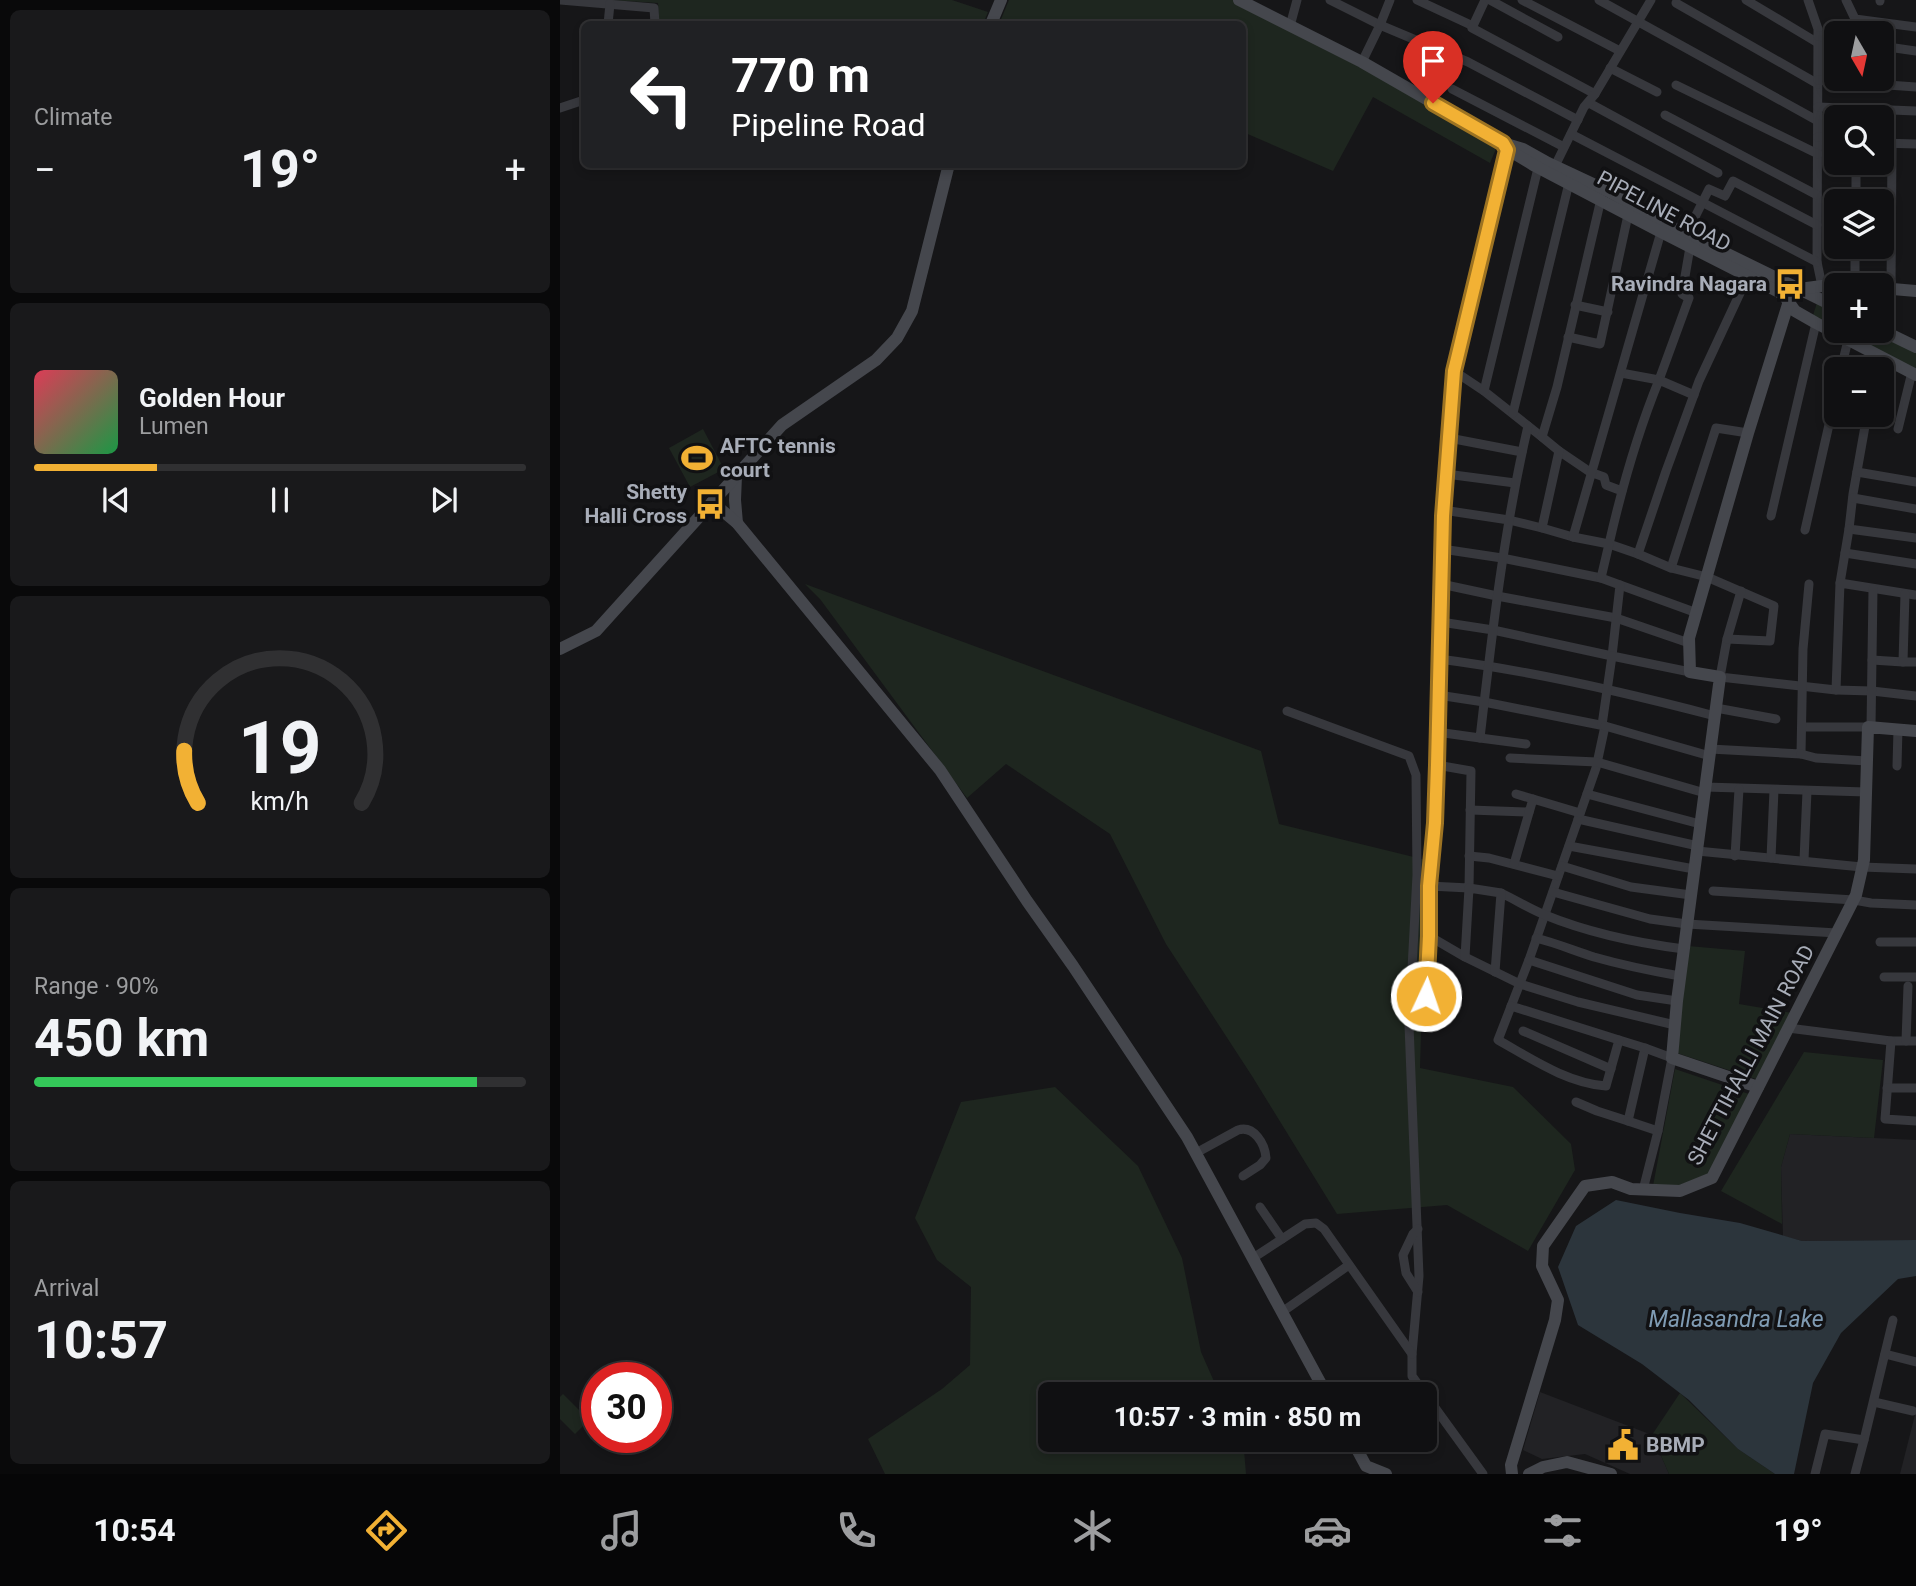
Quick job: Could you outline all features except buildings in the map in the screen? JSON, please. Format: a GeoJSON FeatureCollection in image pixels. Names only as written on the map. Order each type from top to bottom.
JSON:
{"type":"FeatureCollection","features":[{"type":"Feature","properties":{"kind":"street"},"geometry":{"type":"LineString","coordinates":[[560,0],[654,8],[655,21]]}},
{"type":"Feature","properties":{"kind":"street"},"geometry":{"type":"LineString","coordinates":[[992,21],[1001,0]]}},
{"type":"Feature","properties":{"kind":"street","name":"PIPELINE ROAD"},"geometry":{"type":"LineString","coordinates":[[1239,0],[1362,62],[1507,146],[1538,168],[1661,232],[1754,268],[1824,301]]}},
{"type":"Feature","properties":{"kind":"street"},"geometry":{"type":"LineString","coordinates":[[1290,26],[1297,0]]}},
{"type":"Feature","properties":{"kind":"street"},"geometry":{"type":"LineString","coordinates":[[1330,0],[1380,25],[1468,62],[1578,120]]}},
{"type":"Feature","properties":{"kind":"street"},"geometry":{"type":"LineString","coordinates":[[1362,62],[1390,0]]}},
{"type":"Feature","properties":{"kind":"street"},"geometry":{"type":"LineString","coordinates":[[1417,0],[1473,26],[1472,28],[1595,94]]}},
{"type":"Feature","properties":{"kind":"street"},"geometry":{"type":"LineString","coordinates":[[1473,26],[1485,0]]}},
{"type":"Feature","properties":{"kind":"street"},"geometry":{"type":"LineString","coordinates":[[1490,0],[1558,37]]}},
{"type":"Feature","properties":{"kind":"street"},"geometry":{"type":"LineString","coordinates":[[1522,0],[1620,51]]}},
{"type":"Feature","properties":{"kind":"street"},"geometry":{"type":"LineString","coordinates":[[1599,0],[1818,121]]}},
{"type":"Feature","properties":{"kind":"street"},"geometry":{"type":"LineString","coordinates":[[1555,166],[1584,107],[1595,94],[1651,0]]}},
{"type":"Feature","properties":{"kind":"street"},"geometry":{"type":"LineString","coordinates":[[1746,0],[1818,40],[1824,39]]}},
{"type":"Feature","properties":{"kind":"street"},"geometry":{"type":"LineString","coordinates":[[1690,672],[1689,643],[1696,613],[1789,300],[1799,289],[1822,286],[1817,262],[1818,29],[1808,0]]}},
{"type":"Feature","properties":{"kind":"street"},"geometry":{"type":"LineString","coordinates":[[1846,0],[1856,19],[1916,27]]}},
{"type":"Feature","properties":{"kind":"street"},"geometry":{"type":"LineString","coordinates":[[1675,1],[1818,82],[1916,87]]}},
{"type":"Feature","properties":{"kind":"street"},"geometry":{"type":"LineString","coordinates":[[608,21],[610,4]]}},
{"type":"Feature","properties":{"kind":"street"},"geometry":{"type":"LineString","coordinates":[[1894,48],[1916,51]]}},
{"type":"Feature","properties":{"kind":"street"},"geometry":{"type":"LineString","coordinates":[[1610,68],[1657,92]]}},
{"type":"Feature","properties":{"kind":"street"},"geometry":{"type":"LineString","coordinates":[[1676,85],[1818,154]]}},
{"type":"Feature","properties":{"kind":"street"},"geometry":{"type":"LineString","coordinates":[[1452,89],[1564,147]]}},
{"type":"Feature","properties":{"kind":"street"},"geometry":{"type":"LineString","coordinates":[[560,108],[581,101]]}},
{"type":"Feature","properties":{"kind":"street"},"geometry":{"type":"LineString","coordinates":[[1589,103],[1718,173]]}},
{"type":"Feature","properties":{"kind":"street"},"geometry":{"type":"LineString","coordinates":[[1818,107],[1916,111]]}},
{"type":"Feature","properties":{"kind":"street"},"geometry":{"type":"LineString","coordinates":[[1665,115],[1817,195]]}},
{"type":"Feature","properties":{"kind":"street"},"geometry":{"type":"LineString","coordinates":[[1571,134],[1817,262]]}},
{"type":"Feature","properties":{"kind":"street"},"geometry":{"type":"LineString","coordinates":[[1818,137],[1824,138]]}},
{"type":"Feature","properties":{"kind":"street"},"geometry":{"type":"LineString","coordinates":[[1894,143],[1916,144]]}},
{"type":"Feature","properties":{"kind":"street"},"geometry":{"type":"LineString","coordinates":[[1426,996],[1429,886],[1435,823],[1443,510],[1454,371],[1507,146]]}},
{"type":"Feature","properties":{"kind":"street","name":"PIPELINE ROAD"},"geometry":{"type":"LineString","coordinates":[[1507,146],[1610,192],[1667,224],[1686,241],[1783,294],[1795,311],[1824,328]]}},
{"type":"Feature","properties":{"kind":"street"},"geometry":{"type":"LineString","coordinates":[[560,649],[596,631],[782,425],[876,360],[898,338],[912,311],[948,168]]}},
{"type":"Feature","properties":{"kind":"street"},"geometry":{"type":"LineString","coordinates":[[1484,391],[1538,168]]}},
{"type":"Feature","properties":{"kind":"street"},"geometry":{"type":"LineString","coordinates":[[1887,273],[1891,175]]}},
{"type":"Feature","properties":{"kind":"street"},"geometry":{"type":"LineString","coordinates":[[1601,578],[1626,473],[1689,298],[1682,294],[1686,241],[1710,189],[1725,196],[1733,181],[1817,225]]}},
{"type":"Feature","properties":{"kind":"street"},"geometry":{"type":"LineString","coordinates":[[1513,413],[1569,183]]}},
{"type":"Feature","properties":{"kind":"street"},"geometry":{"type":"LineString","coordinates":[[1542,437],[1601,200]]}},
{"type":"Feature","properties":{"kind":"street"},"geometry":{"type":"LineString","coordinates":[[1568,337],[1600,344],[1628,215]]}},
{"type":"Feature","properties":{"kind":"street"},"geometry":{"type":"LineString","coordinates":[[1573,537],[1661,232]]}},
{"type":"Feature","properties":{"kind":"street"},"geometry":{"type":"LineString","coordinates":[[1638,554],[1665,471],[1694,395],[1748,276]]}},
{"type":"Feature","properties":{"kind":"street"},"geometry":{"type":"LineString","coordinates":[[1894,290],[1916,291]]}},
{"type":"Feature","properties":{"kind":"street"},"geometry":{"type":"LineString","coordinates":[[1575,305],[1608,312]]}},
{"type":"Feature","properties":{"kind":"street"},"geometry":{"type":"LineString","coordinates":[[1771,516],[1815,323]]}},
{"type":"Feature","properties":{"kind":"street"},"geometry":{"type":"LineString","coordinates":[[1894,335],[1915,344]]}},
{"type":"Feature","properties":{"kind":"street","name":"PIPELINE ROAD"},"geometry":{"type":"LineString","coordinates":[[1854,343],[1914,374]]}},
{"type":"Feature","properties":{"kind":"street"},"geometry":{"type":"LineString","coordinates":[[1454,371],[1513,413],[1559,451],[1590,472],[1604,477],[1606,485],[1622,491]]}},
{"type":"Feature","properties":{"kind":"street"},"geometry":{"type":"LineString","coordinates":[[1621,373],[1660,380],[1694,395]]}},
{"type":"Feature","properties":{"kind":"street"},"geometry":{"type":"LineString","coordinates":[[1898,429],[1914,374]]}},
{"type":"Feature","properties":{"kind":"street"},"geometry":{"type":"LineString","coordinates":[[1480,738],[1497,596],[1515,484],[1528,426]]}},
{"type":"Feature","properties":{"kind":"street"},"geometry":{"type":"LineString","coordinates":[[1805,530],[1828,427]]}},
{"type":"Feature","properties":{"kind":"street"},"geometry":{"type":"LineString","coordinates":[[1836,690],[1840,583],[1865,427]]}},
{"type":"Feature","properties":{"kind":"street"},"geometry":{"type":"LineString","coordinates":[[1671,568],[1716,428],[1748,433]]}},
{"type":"Feature","properties":{"kind":"street"},"geometry":{"type":"LineString","coordinates":[[1449,438],[1522,452]]}},
{"type":"Feature","properties":{"kind":"street"},"geometry":{"type":"LineString","coordinates":[[1542,528],[1559,451]]}},
{"type":"Feature","properties":{"kind":"street"},"geometry":{"type":"LineString","coordinates":[[1857,472],[1916,482]]}},
{"type":"Feature","properties":{"kind":"street"},"geometry":{"type":"LineString","coordinates":[[1446,474],[1515,484]]}},
{"type":"Feature","properties":{"kind":"street"},"geometry":{"type":"LineString","coordinates":[[733,520],[736,476]]}},
{"type":"Feature","properties":{"kind":"street"},"geometry":{"type":"LineString","coordinates":[[1853,498],[1916,509]]}},
{"type":"Feature","properties":{"kind":"street"},"geometry":{"type":"LineString","coordinates":[[712,502],[733,520],[940,770],[1187,1138],[1320,1382]]}},
{"type":"Feature","properties":{"kind":"street"},"geometry":{"type":"LineString","coordinates":[[1443,510],[1509,520],[1609,544],[1671,568],[1707,577],[1774,606],[1770,641],[1727,639]]}},
{"type":"Feature","properties":{"kind":"street"},"geometry":{"type":"LineString","coordinates":[[700,515],[733,520]]}},
{"type":"Feature","properties":{"kind":"street"},"geometry":{"type":"LineString","coordinates":[[1849,529],[1916,538]]}},
{"type":"Feature","properties":{"kind":"street"},"geometry":{"type":"LineString","coordinates":[[1442,549],[1601,578],[1696,613]]}},
{"type":"Feature","properties":{"kind":"street"},"geometry":{"type":"LineString","coordinates":[[1846,553],[1916,564]]}},
{"type":"Feature","properties":{"kind":"street"},"geometry":{"type":"LineString","coordinates":[[1840,583],[1910,594],[1903,662]]}},
{"type":"Feature","properties":{"kind":"street"},"geometry":{"type":"LineString","coordinates":[[1441,584],[1616,618],[1689,643]]}},
{"type":"Feature","properties":{"kind":"street"},"geometry":{"type":"LineString","coordinates":[[1801,754],[1802,687],[1809,584]]}},
{"type":"Feature","properties":{"kind":"street"},"geometry":{"type":"LineString","coordinates":[[1619,1040],[1606,1086],[1590,1084],[1564,1075],[1498,1041],[1529,960],[1597,762],[1620,585]]}},
{"type":"Feature","properties":{"kind":"street"},"geometry":{"type":"LineString","coordinates":[[1870,727],[1874,589]]}},
{"type":"Feature","properties":{"kind":"street"},"geometry":{"type":"LineString","coordinates":[[1643,1190],[1672,1058],[1680,976],[1720,677],[1727,639],[1741,592]]}},
{"type":"Feature","properties":{"kind":"street"},"geometry":{"type":"LineString","coordinates":[[1441,622],[1493,630],[1720,677],[1916,696]]}},
{"type":"Feature","properties":{"kind":"street"},"geometry":{"type":"LineString","coordinates":[[1439,659],[1488,665],[1715,712],[1776,719]]}},
{"type":"Feature","properties":{"kind":"street"},"geometry":{"type":"LineString","coordinates":[[1872,660],[1916,662]]}},
{"type":"Feature","properties":{"kind":"street"},"geometry":{"type":"LineString","coordinates":[[1438,695],[1603,725],[1710,752],[1801,754],[1816,758],[1867,761]]}},
{"type":"Feature","properties":{"kind":"street"},"geometry":{"type":"LineString","coordinates":[[1287,711],[1409,756],[1416,775],[1417,875],[1409,1025],[1419,1276],[1412,1376],[1483,1474]]}},
{"type":"Feature","properties":{"kind":"street"},"geometry":{"type":"LineString","coordinates":[[1802,727],[1870,727],[1916,731]]}},
{"type":"Feature","properties":{"kind":"street","name":"SHETTIHALLI MAIN ROAD"},"geometry":{"type":"LineString","coordinates":[[1512,1474],[1511,1465],[1555,1320],[1558,1300],[1542,1266],[1543,1246],[1585,1186],[1612,1182],[1631,1189],[1680,1191],[1712,1178],[1854,900],[1863,867],[1870,727]]}},
{"type":"Feature","properties":{"kind":"street"},"geometry":{"type":"LineString","coordinates":[[1897,766],[1898,729]]}},
{"type":"Feature","properties":{"kind":"street"},"geometry":{"type":"LineString","coordinates":[[1437,732],[1526,744]]}},
{"type":"Feature","properties":{"kind":"street"},"geometry":{"type":"LineString","coordinates":[[1510,758],[1597,762],[1705,790],[1866,792]]}},
{"type":"Feature","properties":{"kind":"street"},"geometry":{"type":"LineString","coordinates":[[1437,765],[1471,771],[1465,957]]}},
{"type":"Feature","properties":{"kind":"street"},"geometry":{"type":"LineString","coordinates":[[1735,856],[1738,789]]}},
{"type":"Feature","properties":{"kind":"street"},"geometry":{"type":"LineString","coordinates":[[1770,858],[1773,790]]}},
{"type":"Feature","properties":{"kind":"street"},"geometry":{"type":"LineString","coordinates":[[1804,860],[1807,791]]}},
{"type":"Feature","properties":{"kind":"street"},"geometry":{"type":"LineString","coordinates":[[1516,794],[1579,816],[1697,849],[1735,856],[1916,869]]}},
{"type":"Feature","properties":{"kind":"street"},"geometry":{"type":"LineString","coordinates":[[1587,794],[1700,824]]}},
{"type":"Feature","properties":{"kind":"street"},"geometry":{"type":"LineString","coordinates":[[1514,864],[1533,799]]}},
{"type":"Feature","properties":{"kind":"street"},"geometry":{"type":"LineString","coordinates":[[1470,810],[1529,813]]}},
{"type":"Feature","properties":{"kind":"street"},"geometry":{"type":"LineString","coordinates":[[1569,846],[1694,869]]}},
{"type":"Feature","properties":{"kind":"street"},"geometry":{"type":"LineString","coordinates":[[1469,856],[1560,871],[1631,887],[1691,895]]}},
{"type":"Feature","properties":{"kind":"street"},"geometry":{"type":"LineString","coordinates":[[1429,886],[1501,893],[1544,915],[1579,927],[1633,941],[1684,949]]}},
{"type":"Feature","properties":{"kind":"street"},"geometry":{"type":"LineString","coordinates":[[1713,891],[1916,905]]}},
{"type":"Feature","properties":{"kind":"street"},"geometry":{"type":"LineString","coordinates":[[1553,892],[1639,916],[1687,925],[1837,933]]}},
{"type":"Feature","properties":{"kind":"street"},"geometry":{"type":"LineString","coordinates":[[1495,972],[1501,893]]}},
{"type":"Feature","properties":{"kind":"street"},"geometry":{"type":"LineString","coordinates":[[1429,936],[1520,984],[1578,1002],[1675,1025]]}},
{"type":"Feature","properties":{"kind":"street"},"geometry":{"type":"LineString","coordinates":[[1536,938],[1592,956],[1680,976]]}},
{"type":"Feature","properties":{"kind":"street"},"geometry":{"type":"LineString","coordinates":[[1880,942],[1916,942]]}},
{"type":"Feature","properties":{"kind":"street"},"geometry":{"type":"LineString","coordinates":[[1529,960],[1637,995],[1677,1002]]}},
{"type":"Feature","properties":{"kind":"street"},"geometry":{"type":"LineString","coordinates":[[1884,977],[1916,977]]}},
{"type":"Feature","properties":{"kind":"street"},"geometry":{"type":"LineString","coordinates":[[1906,1041],[1908,986]]}},
{"type":"Feature","properties":{"kind":"street"},"geometry":{"type":"LineString","coordinates":[[1511,1006],[1758,1087]]}},
{"type":"Feature","properties":{"kind":"street"},"geometry":{"type":"LineString","coordinates":[[1788,1028],[1891,1041],[1916,1041]]}},
{"type":"Feature","properties":{"kind":"street"},"geometry":{"type":"LineString","coordinates":[[1523,1031],[1611,1069]]}},
{"type":"Feature","properties":{"kind":"street"},"geometry":{"type":"LineString","coordinates":[[1891,1041],[1885,1119],[1916,1121]]}},
{"type":"Feature","properties":{"kind":"street"},"geometry":{"type":"LineString","coordinates":[[1628,1121],[1645,1048]]}},
{"type":"Feature","properties":{"kind":"street"},"geometry":{"type":"LineString","coordinates":[[1887,1088],[1916,1088]]}},
{"type":"Feature","properties":{"kind":"street"},"geometry":{"type":"LineString","coordinates":[[1576,1102],[1658,1131]]}},
{"type":"Feature","properties":{"kind":"street"},"geometry":{"type":"LineString","coordinates":[[1196,1153],[1238,1130],[1245,1128],[1252,1131],[1265,1148],[1266,1158],[1261,1165],[1243,1176]]}},
{"type":"Feature","properties":{"kind":"street"},"geometry":{"type":"LineString","coordinates":[[1261,1207],[1282,1239]]}},
{"type":"Feature","properties":{"kind":"street"},"geometry":{"type":"LineString","coordinates":[[1253,1258],[1305,1224],[1316,1223],[1324,1229],[1412,1354]]}},
{"type":"Feature","properties":{"kind":"street"},"geometry":{"type":"LineString","coordinates":[[1418,1229],[1403,1255],[1406,1273],[1418,1292]]}},
{"type":"Feature","properties":{"kind":"street"},"geometry":{"type":"LineString","coordinates":[[1282,1312],[1349,1265]]}},
{"type":"Feature","properties":{"kind":"street"},"geometry":{"type":"LineString","coordinates":[[1855,1474],[1894,1320]]}},
{"type":"Feature","properties":{"kind":"street"},"geometry":{"type":"LineString","coordinates":[[1885,1354],[1916,1362]]}},
{"type":"Feature","properties":{"kind":"street"},"geometry":{"type":"LineString","coordinates":[[1874,1402],[1913,1411]]}},
{"type":"Feature","properties":{"kind":"street"},"geometry":{"type":"LineString","coordinates":[[1815,1474],[1825,1433],[1864,1440]]}},
{"type":"Feature","properties":{"kind":"street"},"geometry":{"type":"LineString","coordinates":[[1358,1452],[1366,1466],[1386,1474]]}},
{"type":"Feature","properties":{"kind":"street"},"geometry":{"type":"LineString","coordinates":[[1529,1474],[1543,1467],[1567,1462],[1611,1474]]}},
{"type":"Feature","properties":{"kind":"shaded area"},"geometry":{"type":"Polygon","coordinates":[[[610,0],[952,0],[988,12],[984,21],[659,21],[658,3],[610,0]]]}},
{"type":"Feature","properties":{"kind":"shaded area"},"geometry":{"type":"Polygon","coordinates":[[[1009,0],[1235,0],[1360,63],[1498,144],[1490,163],[1373,97],[1333,171],[1246,133],[1246,21],[1000,21],[1009,0]]]}},
{"type":"Feature","properties":{"kind":"shaded area"},"geometry":{"type":"Polygon","coordinates":[[[1818,299],[1824,302],[1824,325],[1812,319],[1818,299]]]}},
{"type":"Feature","properties":{"kind":"shaded area"},"geometry":{"type":"Polygon","coordinates":[[[1894,339],[1916,350],[1916,372],[1894,361],[1894,357],[1887,357],[1859,343],[1894,343],[1894,339]]]}},
{"type":"Feature","properties":{"kind":"shaded area","name":"AFTC tennis court"},"geometry":{"type":"Polygon","coordinates":[[[703,429],[724,469],[690,487],[669,448],[703,429]]]}},
{"type":"Feature","properties":{"kind":"shaded area"},"geometry":{"type":"Polygon","coordinates":[[[805,584],[1261,751],[1279,824],[1426,860],[1420,1068],[1513,1087],[1571,1144],[1575,1170],[1528,1251],[1447,1205],[1337,1214],[1166,944],[1110,834],[1006,764],[967,798],[820,599],[805,584]]]}},
{"type":"Feature","properties":{"kind":"shaded area"},"geometry":{"type":"Polygon","coordinates":[[[1688,946],[1745,951],[1739,1004],[1792,1013],[1756,1079],[1677,1053],[1688,946]]]}},
{"type":"Feature","properties":{"kind":"shaded area"},"geometry":{"type":"Polygon","coordinates":[[[1804,1052],[1883,1060],[1874,1138],[1790,1134],[1781,1167],[1782,1224],[1721,1191],[1804,1052]]]}},
{"type":"Feature","properties":{"kind":"shaded area"},"geometry":{"type":"Polygon","coordinates":[[[1675,1069],[1749,1094],[1709,1176],[1680,1185],[1653,1186],[1675,1069]]]}},
{"type":"Feature","properties":{"kind":"shaded area"},"geometry":{"type":"Polygon","coordinates":[[[1055,1087],[1138,1166],[1182,1258],[1201,1352],[1214,1382],[1038,1382],[1038,1452],[1244,1452],[1246,1474],[885,1474],[868,1439],[942,1389],[970,1365],[971,1287],[937,1260],[915,1218],[961,1102],[1055,1087]]]}},
{"type":"Feature","properties":{"kind":"shaded area"},"geometry":{"type":"Polygon","coordinates":[[[1790,1134],[1916,1140],[1916,1240],[1802,1241],[1783,1236],[1781,1167],[1790,1134]]]}},
{"type":"Feature","properties":{"kind":"shaded area"},"geometry":{"type":"Polygon","coordinates":[[[1540,1392],[1652,1435],[1669,1474],[1630,1474],[1585,1454],[1542,1459],[1523,1450],[1540,1392]]]}},
{"type":"Feature","properties":{"kind":"shaded area"},"geometry":{"type":"Polygon","coordinates":[[[1680,1393],[1738,1449],[1775,1474],[1669,1474],[1652,1435],[1680,1393]]]}},
{"type":"Feature","properties":{"kind":"shaded area"},"geometry":{"type":"Polygon","coordinates":[[[563,1394],[581,1412],[581,1428],[575,1434],[560,1419],[560,1397],[563,1394]]]}},
{"type":"Feature","properties":{"kind":"shaded area"},"geometry":{"type":"Polygon","coordinates":[[[1916,1411],[1916,1474],[1900,1474],[1916,1411]]]}},
{"type":"Feature","properties":{"kind":"water","name":"Mallasandra Lake"},"geometry":{"type":"Polygon","coordinates":[[[1616,1200],[1740,1223],[1802,1241],[1916,1240],[1916,1276],[1898,1279],[1841,1333],[1813,1383],[1794,1474],[1775,1474],[1738,1449],[1689,1400],[1642,1364],[1578,1325],[1558,1267],[1576,1226],[1616,1200]]]}},
{"type":"Feature","properties":{"kind":"place","name":"Ravindra Nagara"},"geometry":{"type":"Point","coordinates":[1790,284]}},
{"type":"Feature","properties":{"kind":"place","name":"AFTC tennis court"},"geometry":{"type":"Point","coordinates":[697,458]}},
{"type":"Feature","properties":{"kind":"place","name":"Shetty Halli Cross"},"geometry":{"type":"Point","coordinates":[710,504]}},
{"type":"Feature","properties":{"kind":"place","name":"BBMP"},"geometry":{"type":"Point","coordinates":[1623,1445]}},
{"type":"Feature","properties":{"kind":"route"},"geometry":{"type":"LineString","coordinates":[[1426,996],[1429,886],[1435,823],[1443,516],[1454,371],[1507,150],[1503,143],[1433,103]]}}]}
